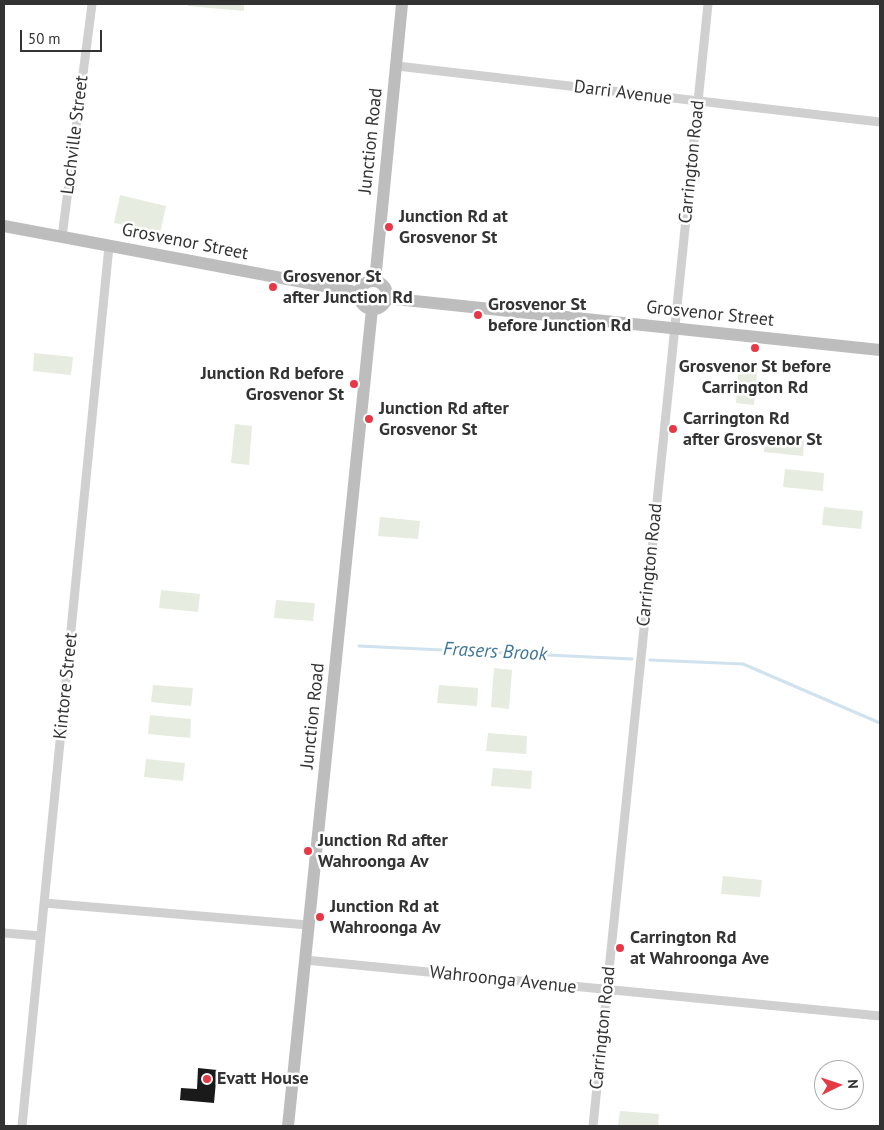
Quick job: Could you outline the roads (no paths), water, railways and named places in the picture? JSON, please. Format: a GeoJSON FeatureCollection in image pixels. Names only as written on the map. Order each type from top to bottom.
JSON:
{"type":"FeatureCollection","features":[{"type":"Feature","properties":{"kind":"main road","name":"Junction Road"},"geometry":{"type":"LineString","coordinates":[[375,281],[402,4]]}},
{"type":"Feature","properties":{"kind":"main road","name":"Grosvenor Street"},"geometry":{"type":"LineString","coordinates":[[4,226],[359,294]]}},
{"type":"Feature","properties":{"kind":"main road"},"geometry":{"type":"LineString","coordinates":[[375,281],[384,287],[386,298],[383,305],[372,309],[363,304],[359,294],[364,284],[375,281]]}},
{"type":"Feature","properties":{"kind":"main road","name":"Grosvenor Street"},"geometry":{"type":"LineString","coordinates":[[386,298],[880,350]]}},
{"type":"Feature","properties":{"kind":"main road","name":"Junction Road"},"geometry":{"type":"LineString","coordinates":[[288,1126],[372,309]]}},
{"type":"Feature","properties":{"kind":"street","name":"Lochville Street"},"geometry":{"type":"LineString","coordinates":[[62,237],[92,4]]}},
{"type":"Feature","properties":{"kind":"street","name":"Carrington Road"},"geometry":{"type":"LineString","coordinates":[[593,1126],[708,4]]}},
{"type":"Feature","properties":{"kind":"street","name":"Darri Avenue"},"geometry":{"type":"LineString","coordinates":[[397,66],[880,122]]}},
{"type":"Feature","properties":{"kind":"street","name":"Kintore Street"},"geometry":{"type":"LineString","coordinates":[[22,1126],[109,246]]}},
{"type":"Feature","properties":{"kind":"street"},"geometry":{"type":"LineString","coordinates":[[44,903],[308,925]]}},
{"type":"Feature","properties":{"kind":"street"},"geometry":{"type":"LineString","coordinates":[[4,934],[41,936]]}},
{"type":"Feature","properties":{"kind":"street","name":"Wahroonga Avenue"},"geometry":{"type":"LineString","coordinates":[[305,960],[880,1016]]}},
{"type":"Feature","properties":{"kind":"waterway","name":"Frasers Brook"},"geometry":{"type":"LineString","coordinates":[[359,646],[632,659]]}},
{"type":"Feature","properties":{"kind":"waterway","name":"Frasers Brook"},"geometry":{"type":"LineString","coordinates":[[650,660],[743,664],[880,723]]}},
{"type":"Feature","properties":{"kind":"place","name":"Junction Rd at Grosvenor St"},"geometry":{"type":"Point","coordinates":[389,227]}},
{"type":"Feature","properties":{"kind":"place","name":"Grosvenor St after Junction Rd"},"geometry":{"type":"Point","coordinates":[273,287]}},
{"type":"Feature","properties":{"kind":"place","name":"Grosvenor St before Junction Rd"},"geometry":{"type":"Point","coordinates":[478,315]}},
{"type":"Feature","properties":{"kind":"place","name":"Grosvenor St before Carrington Rd"},"geometry":{"type":"Point","coordinates":[755,348]}},
{"type":"Feature","properties":{"kind":"place","name":"Junction Rd before Grosvenor St"},"geometry":{"type":"Point","coordinates":[354,384]}},
{"type":"Feature","properties":{"kind":"place","name":"Junction Rd after Grosvenor St"},"geometry":{"type":"Point","coordinates":[369,419]}},
{"type":"Feature","properties":{"kind":"place","name":"Carrington Rd after Grosvenor St"},"geometry":{"type":"Point","coordinates":[673,429]}},
{"type":"Feature","properties":{"kind":"place","name":"Junction Rd after Wahroonga Av"},"geometry":{"type":"Point","coordinates":[308,851]}},
{"type":"Feature","properties":{"kind":"place","name":"Junction Rd at Wahroonga Av"},"geometry":{"type":"Point","coordinates":[320,917]}},
{"type":"Feature","properties":{"kind":"place","name":"Carrington Rd at Wahroonga Ave"},"geometry":{"type":"Point","coordinates":[620,948]}},
{"type":"Feature","properties":{"kind":"place","name":"Evatt House"},"geometry":{"type":"Point","coordinates":[207,1079]}}]}
